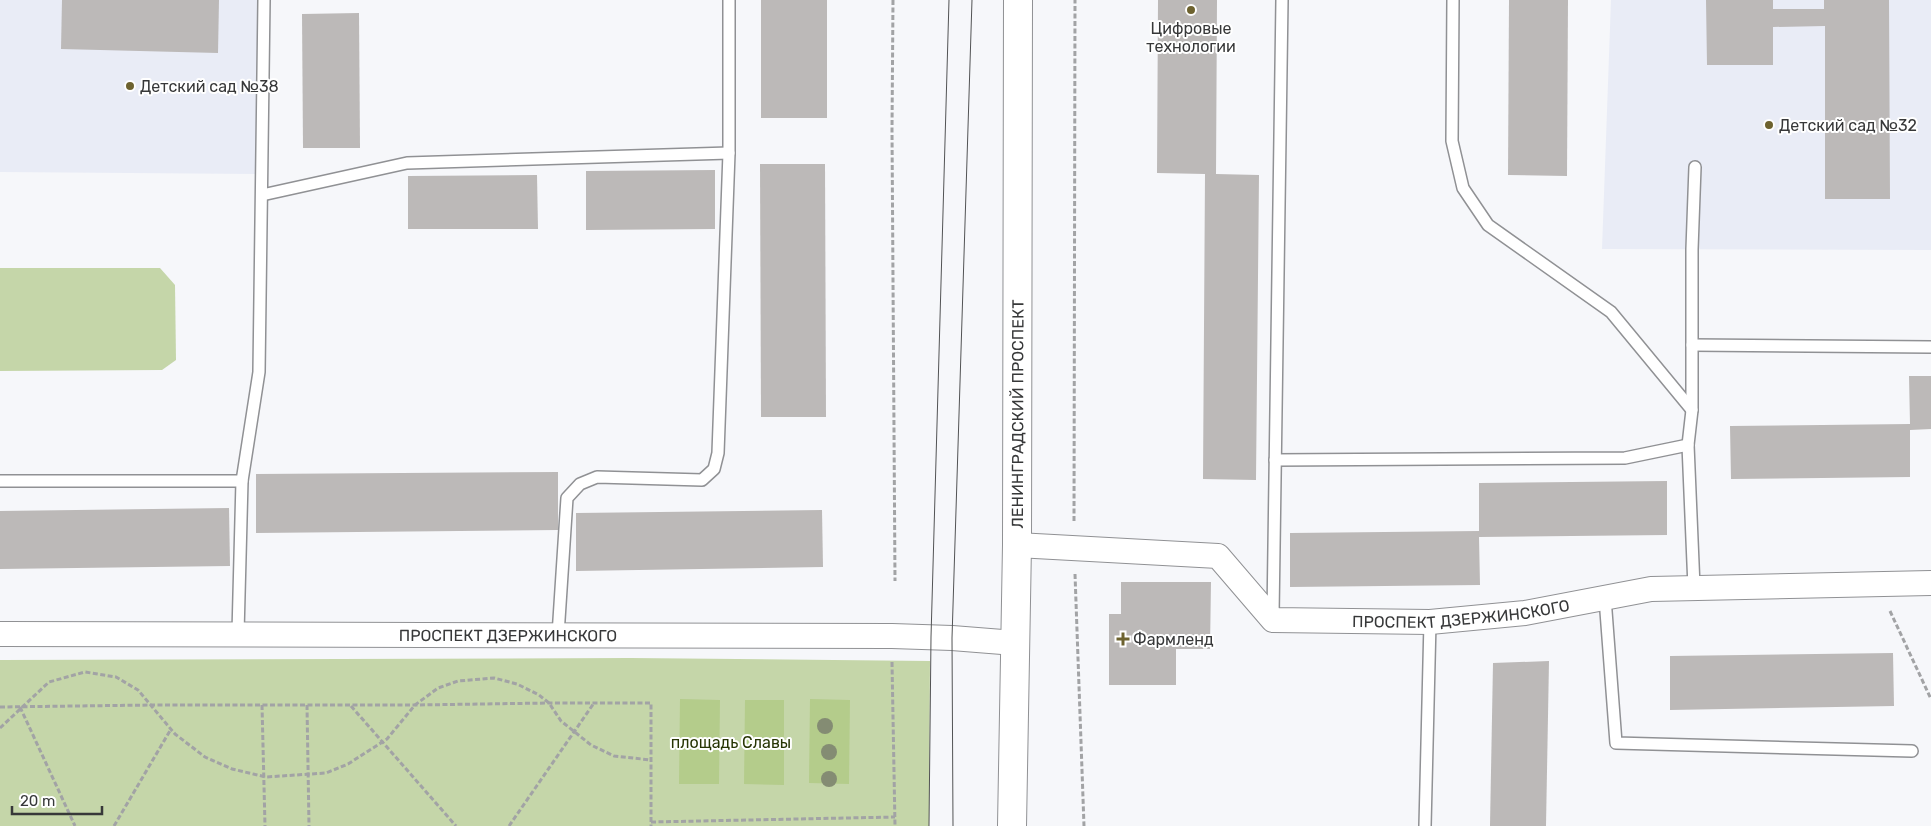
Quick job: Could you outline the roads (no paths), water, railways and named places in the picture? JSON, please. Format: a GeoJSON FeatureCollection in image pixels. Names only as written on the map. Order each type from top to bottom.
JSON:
{"type":"FeatureCollection","features":[{"type":"Feature","properties":{"kind":"main road","name":"ЛЕНИНГРАДСКИЙ ПРОСПЕКТ"},"geometry":{"type":"LineString","coordinates":[[1012,826],[1017,545],[1018,0]]}},
{"type":"Feature","properties":{"kind":"street"},"geometry":{"type":"LineString","coordinates":[[1017,545],[1218,556],[1273,620]]}},
{"type":"Feature","properties":{"kind":"street","name":"ПРОСПЕКТ ДЗЕРЖИНСКОГО"},"geometry":{"type":"LineString","coordinates":[[1273,620],[1430,622],[1525,614],[1651,589],[1931,583]]}},
{"type":"Feature","properties":{"kind":"street","name":"ПРОСПЕКТ ДЗЕРЖИНСКОГО"},"geometry":{"type":"LineString","coordinates":[[0,634],[238,633],[892,636],[1015,642]]}},
{"type":"Feature","properties":{"kind":"lane"},"geometry":{"type":"LineString","coordinates":[[238,633],[242,481],[259,372],[264,0]]}},
{"type":"Feature","properties":{"kind":"lane"},"geometry":{"type":"LineString","coordinates":[[558,635],[567,498],[580,484],[597,477],[702,480],[714,469],[718,453],[728,153],[729,0]]}},
{"type":"Feature","properties":{"kind":"lane"},"geometry":{"type":"LineString","coordinates":[[1273,620],[1282,0]]}},
{"type":"Feature","properties":{"kind":"lane"},"geometry":{"type":"LineString","coordinates":[[1453,0],[1452,141],[1463,188],[1488,224],[1611,312],[1692,410]]}},
{"type":"Feature","properties":{"kind":"lane"},"geometry":{"type":"LineString","coordinates":[[262,195],[407,163],[728,153]]}},
{"type":"Feature","properties":{"kind":"lane"},"geometry":{"type":"LineString","coordinates":[[1694,587],[1688,445],[1692,410],[1692,250],[1695,167]]}},
{"type":"Feature","properties":{"kind":"lane"},"geometry":{"type":"LineString","coordinates":[[1692,345],[1931,347]]}},
{"type":"Feature","properties":{"kind":"lane"},"geometry":{"type":"LineString","coordinates":[[1275,460],[1625,458],[1688,445]]}},
{"type":"Feature","properties":{"kind":"lane"},"geometry":{"type":"LineString","coordinates":[[0,481],[242,481]]}},
{"type":"Feature","properties":{"kind":"lane"},"geometry":{"type":"LineString","coordinates":[[1605,598],[1616,743],[1912,751]]}},
{"type":"Feature","properties":{"kind":"lane"},"geometry":{"type":"LineString","coordinates":[[1425,826],[1430,622]]}},
{"type":"Feature","properties":{"kind":"tram line"},"geometry":{"type":"LineString","coordinates":[[929,826],[931,637],[949,0]]}},
{"type":"Feature","properties":{"kind":"tram line"},"geometry":{"type":"LineString","coordinates":[[953,826],[952,638],[972,0]]}},
{"type":"Feature","properties":{"kind":"place","name":"Цифровые технологии"},"geometry":{"type":"Point","coordinates":[1191,10]}},
{"type":"Feature","properties":{"kind":"place","name":"Детский сад №38"},"geometry":{"type":"Point","coordinates":[130,86]}},
{"type":"Feature","properties":{"kind":"place","name":"Детский сад №32"},"geometry":{"type":"Point","coordinates":[1769,125]}},
{"type":"Feature","properties":{"kind":"place","name":"Фармленд"},"geometry":{"type":"Point","coordinates":[1123,639]}},
{"type":"Feature","properties":{"kind":"park label","name":"площадь Славы"},"geometry":{"type":"Point","coordinates":[731,742]}}]}
